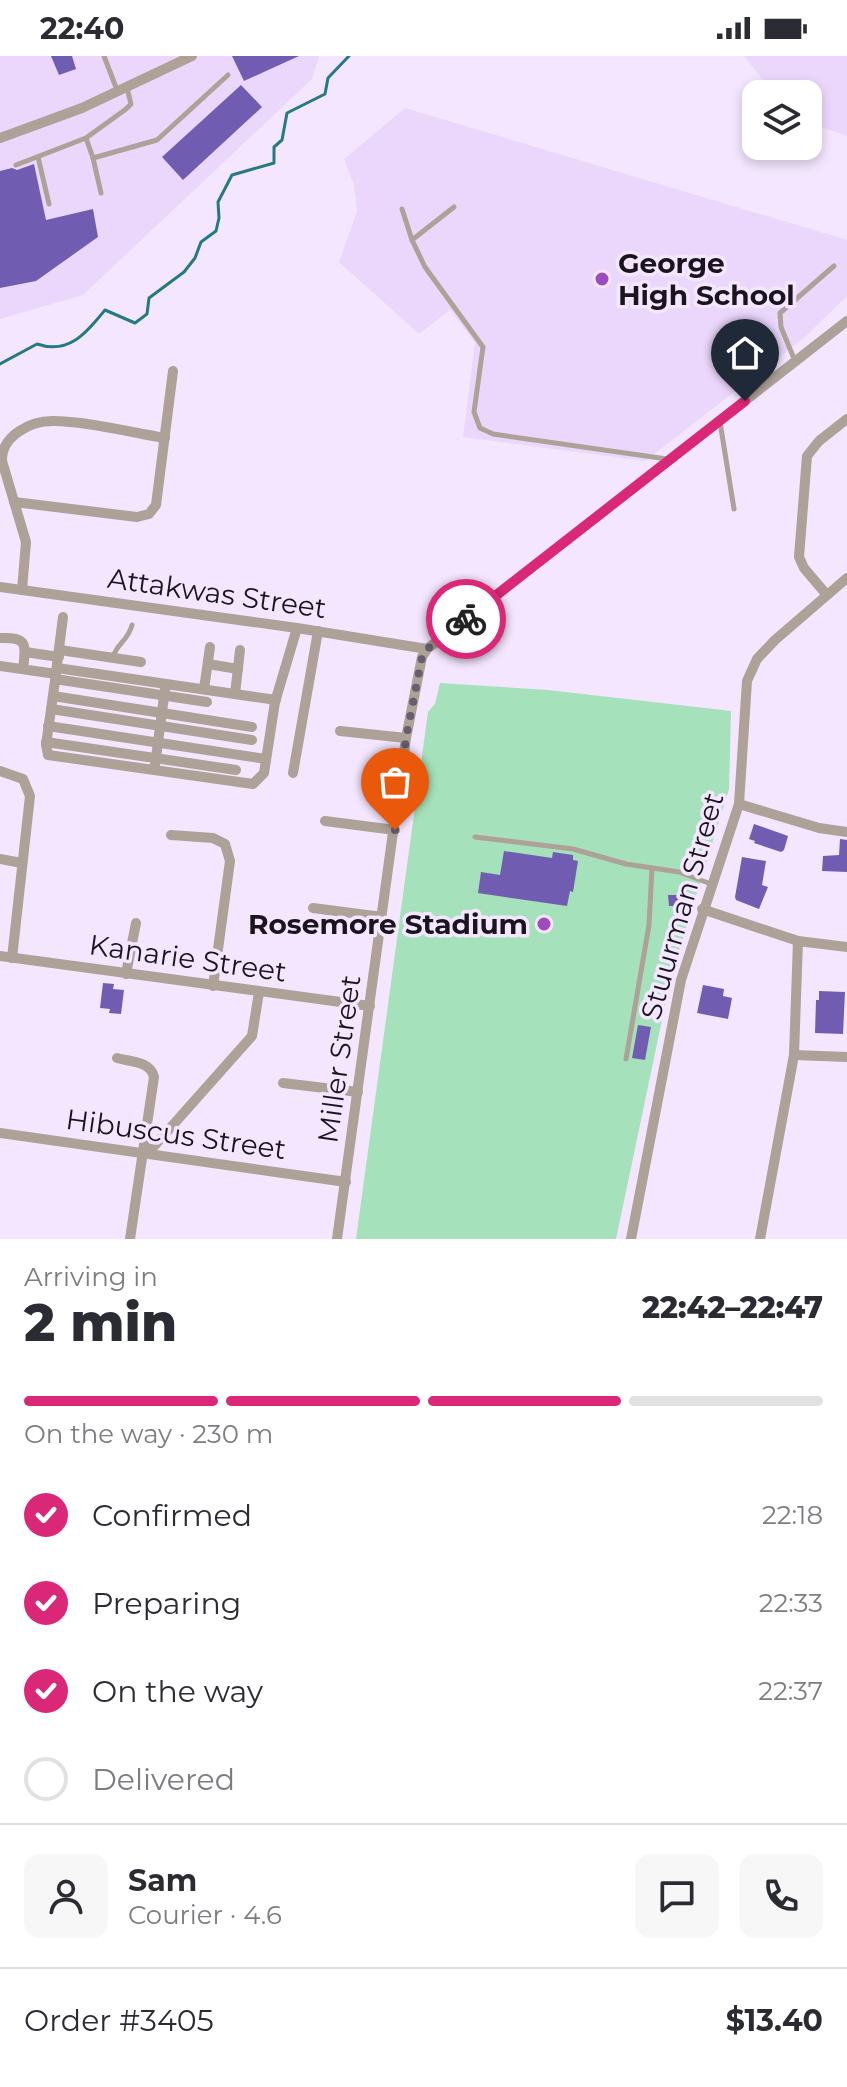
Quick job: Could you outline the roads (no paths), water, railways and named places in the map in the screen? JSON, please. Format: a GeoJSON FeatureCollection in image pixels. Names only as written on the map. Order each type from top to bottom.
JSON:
{"type":"FeatureCollection","features":[{"type":"Feature","properties":{"kind":"street"},"geometry":{"type":"LineString","coordinates":[[0,138],[82,108],[192,56]]}},
{"type":"Feature","properties":{"kind":"street"},"geometry":{"type":"LineString","coordinates":[[427,649],[847,321]]}},
{"type":"Feature","properties":{"kind":"street"},"geometry":{"type":"LineString","coordinates":[[14,502],[144,516],[156,505],[173,371]]}},
{"type":"Feature","properties":{"kind":"street"},"geometry":{"type":"LineString","coordinates":[[826,594],[804,568],[799,557],[805,463],[811,448],[847,419]]}},
{"type":"Feature","properties":{"kind":"street"},"geometry":{"type":"LineString","coordinates":[[22,590],[26,542],[2,461],[2,451],[14,435],[26,428],[55,421],[165,438]]}},
{"type":"Feature","properties":{"kind":"street","name":"Stuurman Street"},"geometry":{"type":"LineString","coordinates":[[631,1239],[673,1013],[702,909],[739,804],[747,681],[757,659],[775,640],[847,578]]}},
{"type":"Feature","properties":{"kind":"street","name":"Attakwas Street"},"geometry":{"type":"LineString","coordinates":[[0,587],[427,649]]}},
{"type":"Feature","properties":{"kind":"street"},"geometry":{"type":"LineString","coordinates":[[63,617],[47,754],[253,784],[261,778],[276,700],[297,628]]}},
{"type":"Feature","properties":{"kind":"street"},"geometry":{"type":"LineString","coordinates":[[293,773],[318,631]]}},
{"type":"Feature","properties":{"kind":"street"},"geometry":{"type":"LineString","coordinates":[[0,638],[21,640],[25,652],[23,669]]}},
{"type":"Feature","properties":{"kind":"street"},"geometry":{"type":"LineString","coordinates":[[204,689],[210,647]]}},
{"type":"Feature","properties":{"kind":"street","name":"Miller Street"},"geometry":{"type":"LineString","coordinates":[[337,1239],[406,738],[420,663],[427,649]]}},
{"type":"Feature","properties":{"kind":"street"},"geometry":{"type":"LineString","coordinates":[[235,694],[240,650]]}},
{"type":"Feature","properties":{"kind":"street"},"geometry":{"type":"LineString","coordinates":[[25,652],[58,666],[164,696],[207,702]]}},
{"type":"Feature","properties":{"kind":"street"},"geometry":{"type":"LineString","coordinates":[[110,676],[112,658]]}},
{"type":"Feature","properties":{"kind":"street"},"geometry":{"type":"LineString","coordinates":[[0,666],[23,669],[112,658],[141,662]]}},
{"type":"Feature","properties":{"kind":"street"},"geometry":{"type":"LineString","coordinates":[[208,664],[238,669]]}},
{"type":"Feature","properties":{"kind":"street"},"geometry":{"type":"LineString","coordinates":[[58,666],[276,700]]}},
{"type":"Feature","properties":{"kind":"street"},"geometry":{"type":"LineString","coordinates":[[155,771],[166,683]]}},
{"type":"Feature","properties":{"kind":"street"},"geometry":{"type":"LineString","coordinates":[[53,696],[252,727]]}},
{"type":"Feature","properties":{"kind":"street"},"geometry":{"type":"LineString","coordinates":[[51,709],[252,740]]}},
{"type":"Feature","properties":{"kind":"street"},"geometry":{"type":"LineString","coordinates":[[209,750],[213,721]]}},
{"type":"Feature","properties":{"kind":"street"},"geometry":{"type":"LineString","coordinates":[[48,726],[266,759]]}},
{"type":"Feature","properties":{"kind":"street"},"geometry":{"type":"LineString","coordinates":[[340,731],[406,738]]}},
{"type":"Feature","properties":{"kind":"street"},"geometry":{"type":"LineString","coordinates":[[46,742],[236,770]]}},
{"type":"Feature","properties":{"kind":"street"},"geometry":{"type":"LineString","coordinates":[[189,776],[193,748]]}},
{"type":"Feature","properties":{"kind":"street"},"geometry":{"type":"LineString","coordinates":[[0,771],[23,779],[29,789],[12,958]]}},
{"type":"Feature","properties":{"kind":"street"},"geometry":{"type":"LineString","coordinates":[[739,804],[819,828],[847,832]]}},
{"type":"Feature","properties":{"kind":"street"},"geometry":{"type":"LineString","coordinates":[[325,821],[395,830]]}},
{"type":"Feature","properties":{"kind":"street"},"geometry":{"type":"LineString","coordinates":[[171,835],[213,838],[221,841],[228,851],[230,861],[213,986]]}},
{"type":"Feature","properties":{"kind":"street"},"geometry":{"type":"LineString","coordinates":[[0,859],[22,863]]}},
{"type":"Feature","properties":{"kind":"street"},"geometry":{"type":"LineString","coordinates":[[313,908],[382,917]]}},
{"type":"Feature","properties":{"kind":"street"},"geometry":{"type":"LineString","coordinates":[[702,909],[798,941],[847,947]]}},
{"type":"Feature","properties":{"kind":"street"},"geometry":{"type":"LineString","coordinates":[[126,974],[136,923]]}},
{"type":"Feature","properties":{"kind":"street"},"geometry":{"type":"LineString","coordinates":[[760,1239],[794,1055],[798,941]]}},
{"type":"Feature","properties":{"kind":"street","name":"Kanarie Street"},"geometry":{"type":"LineString","coordinates":[[0,956],[370,1006]]}},
{"type":"Feature","properties":{"kind":"street"},"geometry":{"type":"LineString","coordinates":[[146,1153],[252,1036],[259,992]]}},
{"type":"Feature","properties":{"kind":"street"},"geometry":{"type":"LineString","coordinates":[[794,1055],[847,1057]]}},
{"type":"Feature","properties":{"kind":"street"},"geometry":{"type":"LineString","coordinates":[[117,1058],[146,1065],[153,1071],[154,1084],[146,1153],[130,1239]]}},
{"type":"Feature","properties":{"kind":"street"},"geometry":{"type":"LineString","coordinates":[[283,1083],[358,1092]]}},
{"type":"Feature","properties":{"kind":"street","name":"Hibuscus Street"},"geometry":{"type":"LineString","coordinates":[[0,1133],[346,1182]]}},
{"type":"Feature","properties":{"kind":"lane"},"geometry":{"type":"LineString","coordinates":[[16,165],[86,138],[131,104],[104,56]]}},
{"type":"Feature","properties":{"kind":"lane"},"geometry":{"type":"LineString","coordinates":[[93,158],[157,140],[228,75]]}},
{"type":"Feature","properties":{"kind":"lane"},"geometry":{"type":"LineString","coordinates":[[86,138],[101,193]]}},
{"type":"Feature","properties":{"kind":"lane"},"geometry":{"type":"LineString","coordinates":[[38,157],[49,204]]}},
{"type":"Feature","properties":{"kind":"lane"},"geometry":{"type":"LineString","coordinates":[[412,240],[454,207]]}},
{"type":"Feature","properties":{"kind":"lane"},"geometry":{"type":"LineString","coordinates":[[402,209],[425,267],[483,347],[474,412],[480,428],[493,434],[670,460]]}},
{"type":"Feature","properties":{"kind":"lane"},"geometry":{"type":"LineString","coordinates":[[795,362],[781,327],[780,313],[834,266]]}},
{"type":"Feature","properties":{"kind":"lane"},"geometry":{"type":"LineString","coordinates":[[720,421],[734,509]]}},
{"type":"Feature","properties":{"kind":"lane"},"geometry":{"type":"LineString","coordinates":[[112,658],[129,636],[132,625]]}},
{"type":"Feature","properties":{"kind":"lane"},"geometry":{"type":"LineString","coordinates":[[475,837],[573,849],[626,864],[679,872],[711,884]]}},
{"type":"Feature","properties":{"kind":"lane"},"geometry":{"type":"LineString","coordinates":[[626,1059],[649,925],[652,868]]}},
{"type":"Feature","properties":{"kind":"waterway"},"geometry":{"type":"LineString","coordinates":[[0,364],[37,344],[58,347],[76,340],[105,310],[135,323],[147,314],[149,298],[184,272],[195,258],[201,242],[216,231],[218,202],[232,175],[274,163],[274,147],[282,140],[287,113],[325,94],[328,78],[349,56]]}},
{"type":"Feature","properties":{"kind":"place","name":"George High School"},"geometry":{"type":"Point","coordinates":[602,279]}},
{"type":"Feature","properties":{"kind":"place","name":"Rosemore Stadium"},"geometry":{"type":"Point","coordinates":[544,924]}}]}
